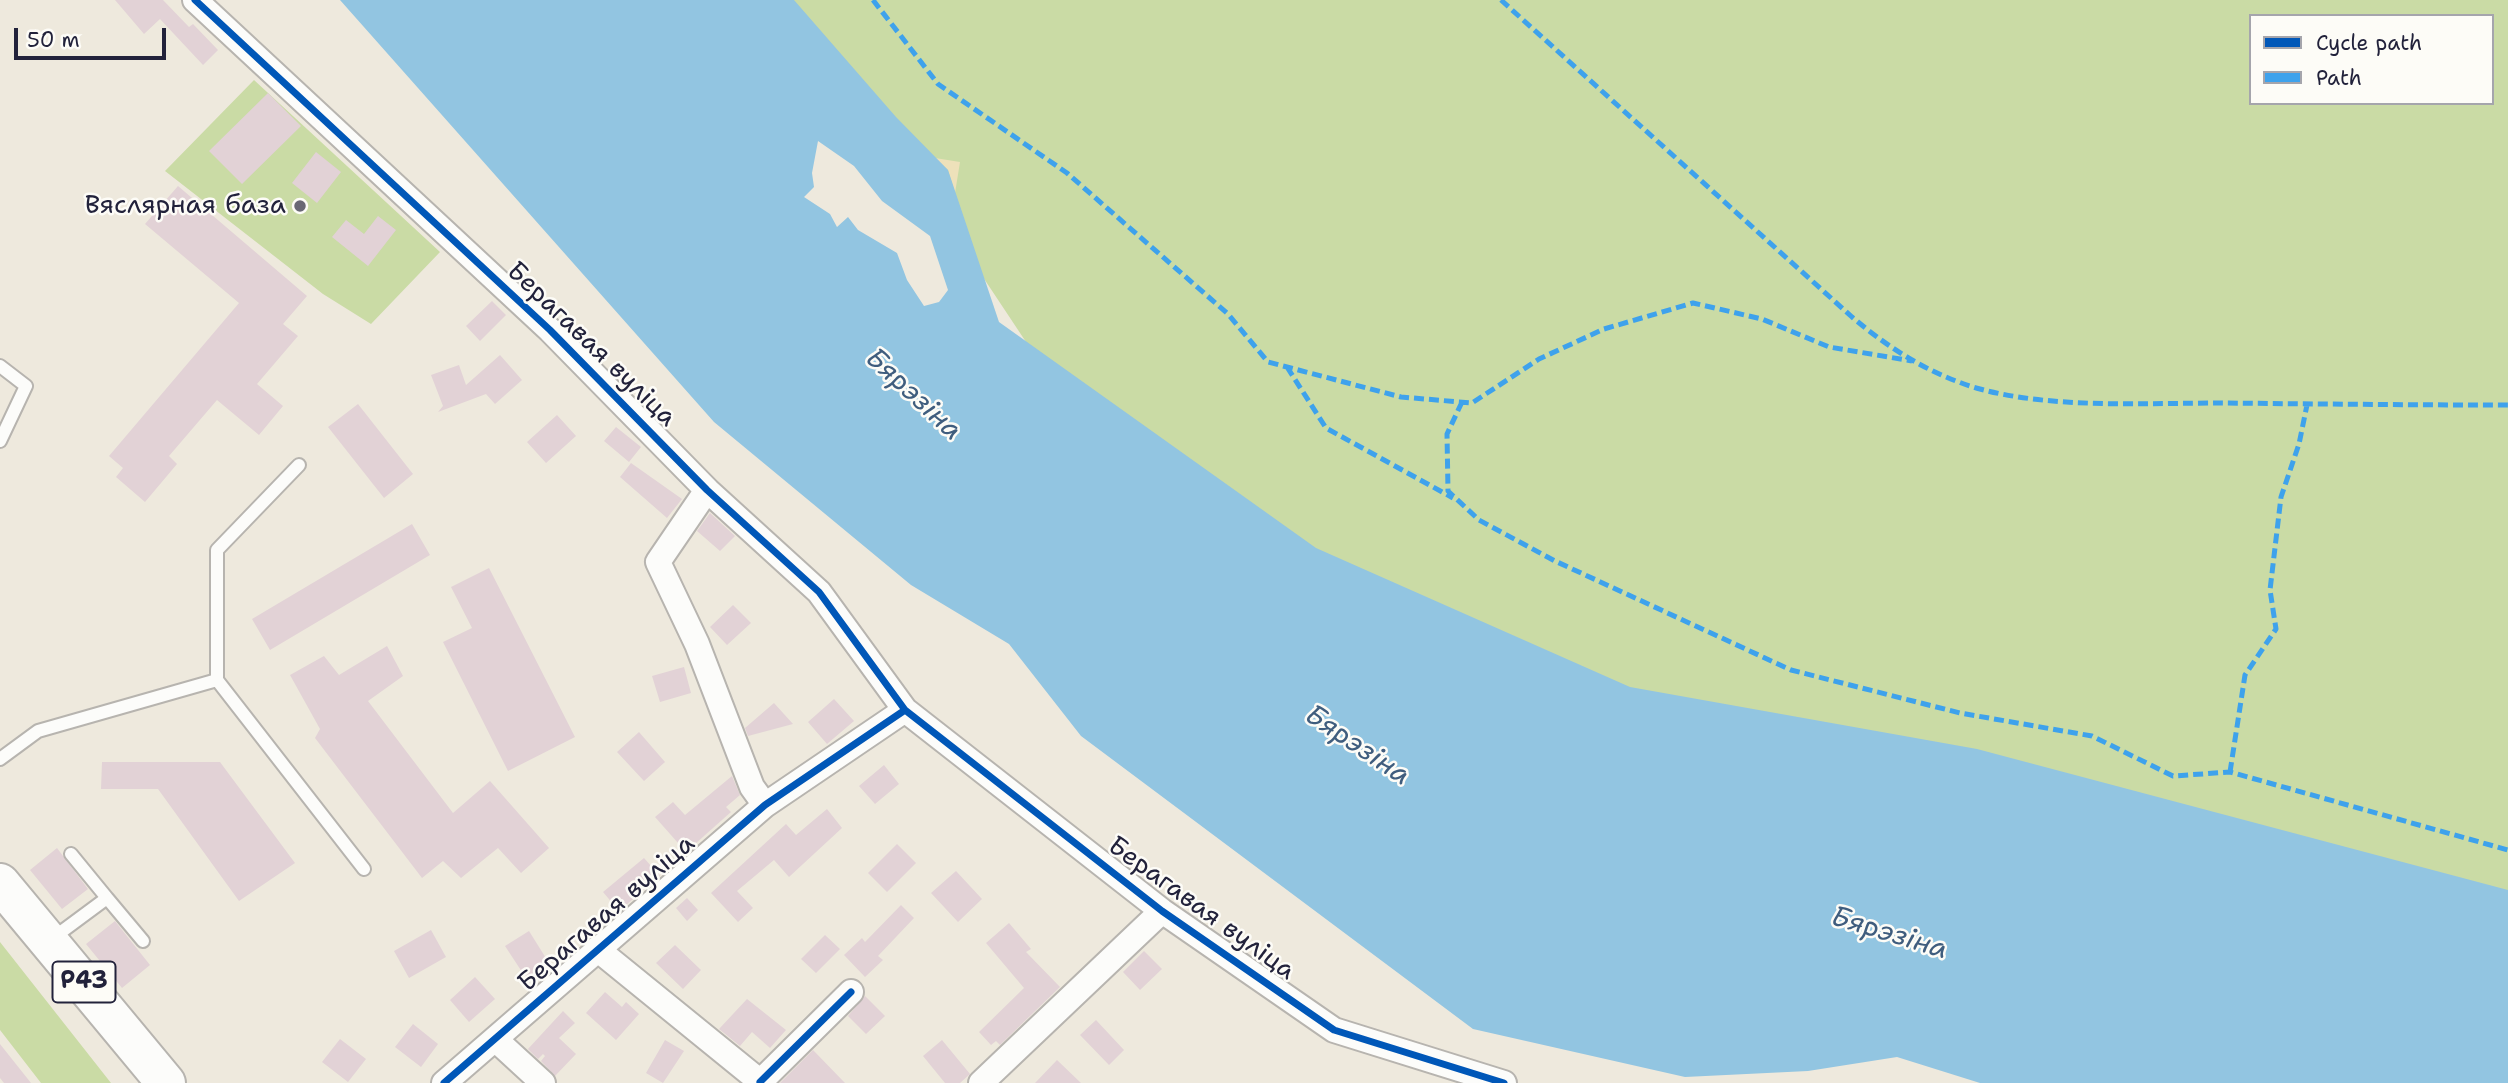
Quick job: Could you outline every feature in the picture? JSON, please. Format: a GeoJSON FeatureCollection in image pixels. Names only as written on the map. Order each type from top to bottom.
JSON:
{"type":"FeatureCollection","features":[{"type":"Feature","properties":{"kind":"main road","name":"Р43"},"geometry":{"type":"LineString","coordinates":[[0,883],[166,1083]]}},
{"type":"Feature","properties":{"kind":"street","name":"Берагавая вуліца"},"geometry":{"type":"LineString","coordinates":[[195,0],[550,330],[707,490],[819,592],[905,710],[1162,911],[1334,1030],[1504,1083]]}},
{"type":"Feature","properties":{"kind":"street"},"geometry":{"type":"LineString","coordinates":[[707,490],[658,562],[697,644],[752,787],[765,805]]}},
{"type":"Feature","properties":{"kind":"street","name":"Берагавая вуліца"},"geometry":{"type":"LineString","coordinates":[[444,1083],[765,805],[905,710]]}},
{"type":"Feature","properties":{"kind":"street","name":"Берагавая вуліца"},"geometry":{"type":"LineString","coordinates":[[981,1083],[1162,911]]}},
{"type":"Feature","properties":{"kind":"street","name":"Берагавая вуліца"},"geometry":{"type":"LineString","coordinates":[[597,949],[761,1082],[851,992]]}},
{"type":"Feature","properties":{"kind":"street"},"geometry":{"type":"LineString","coordinates":[[495,1039],[543,1083]]}},
{"type":"Feature","properties":{"kind":"lane"},"geometry":{"type":"LineString","coordinates":[[0,366],[26,386],[0,441]]}},
{"type":"Feature","properties":{"kind":"lane"},"geometry":{"type":"LineString","coordinates":[[299,466],[217,550],[217,680],[364,869]]}},
{"type":"Feature","properties":{"kind":"lane"},"geometry":{"type":"LineString","coordinates":[[0,759],[38,731],[217,680]]}},
{"type":"Feature","properties":{"kind":"lane"},"geometry":{"type":"LineString","coordinates":[[71,854],[143,941]]}},
{"type":"Feature","properties":{"kind":"lane"},"geometry":{"type":"LineString","coordinates":[[50,940],[107,898]]}},
{"type":"Feature","properties":{"kind":"green space"},"geometry":{"type":"Polygon","coordinates":[[[768,0],[2508,0],[2508,905],[1619,698],[1301,557],[1028,345],[886,131],[768,0]]]}},
{"type":"Feature","properties":{"kind":"green space","name":"Вяслярная база"},"geometry":{"type":"Polygon","coordinates":[[[254,80],[440,252],[371,324],[323,294],[165,171],[254,80]]]}},
{"type":"Feature","properties":{"kind":"green space"},"geometry":{"type":"Polygon","coordinates":[[[0,942],[111,1083],[41,1083],[0,1030],[0,942]]]}},
{"type":"Feature","properties":{"kind":"sand"},"geometry":{"type":"Polygon","coordinates":[[[935,158],[960,162],[955,193],[948,170],[935,158]]]}},
{"type":"Feature","properties":{"kind":"water","name":"Бярэзіна"},"geometry":{"type":"Polygon","coordinates":[[[340,0],[794,0],[896,117],[948,170],[999,322],[1316,548],[1630,687],[1977,749],[2508,890],[2508,1083],[1980,1083],[1897,1057],[1808,1071],[1685,1077],[1473,1029],[1081,736],[1009,644],[911,585],[714,422],[340,0]],[[818,141],[812,173],[814,187],[804,197],[830,214],[837,227],[848,217],[858,230],[897,253],[907,280],[924,306],[939,302],[948,290],[930,236],[882,201],[854,166],[818,141]]]}},
{"type":"Feature","properties":{"kind":"building"},"geometry":{"type":"Polygon","coordinates":[[[115,0],[163,0],[189,27],[193,24],[218,50],[203,65],[160,19],[144,34],[115,0]]]}},
{"type":"Feature","properties":{"kind":"building"},"geometry":{"type":"Polygon","coordinates":[[[268,93],[301,126],[242,184],[209,151],[268,93]]]}},
{"type":"Feature","properties":{"kind":"building"},"geometry":{"type":"Polygon","coordinates":[[[316,152],[341,172],[317,203],[292,183],[316,152]]]}},
{"type":"Feature","properties":{"kind":"building"},"geometry":{"type":"Polygon","coordinates":[[[178,186],[307,296],[283,324],[298,336],[257,384],[283,406],[259,435],[217,400],[169,456],[177,464],[145,502],[116,477],[123,468],[109,456],[239,303],[145,224],[178,186]]]}},
{"type":"Feature","properties":{"kind":"building","name":"Вяслярная база"},"geometry":{"type":"Polygon","coordinates":[[[378,216],[396,230],[368,266],[332,237],[346,220],[364,234],[378,216]]]}},
{"type":"Feature","properties":{"kind":"building"},"geometry":{"type":"Polygon","coordinates":[[[492,301],[506,315],[480,341],[466,326],[492,301]]]}},
{"type":"Feature","properties":{"kind":"building"},"geometry":{"type":"Polygon","coordinates":[[[500,355],[522,380],[495,404],[486,394],[438,412],[443,406],[431,375],[459,365],[466,385],[500,355]]]}},
{"type":"Feature","properties":{"kind":"building"},"geometry":{"type":"Polygon","coordinates":[[[358,404],[413,474],[384,498],[328,427],[358,404]]]}},
{"type":"Feature","properties":{"kind":"building"},"geometry":{"type":"Polygon","coordinates":[[[557,415],[576,436],[546,463],[527,442],[557,415]]]}},
{"type":"Feature","properties":{"kind":"building"},"geometry":{"type":"Polygon","coordinates":[[[616,427],[641,447],[629,462],[604,441],[616,427]]]}},
{"type":"Feature","properties":{"kind":"building"},"geometry":{"type":"Polygon","coordinates":[[[631,463],[682,499],[667,518],[620,477],[631,463]]]}},
{"type":"Feature","properties":{"kind":"building"},"geometry":{"type":"Polygon","coordinates":[[[710,513],[735,536],[720,551],[697,531],[710,513]]]}},
{"type":"Feature","properties":{"kind":"building"},"geometry":{"type":"Polygon","coordinates":[[[412,524],[430,555],[270,650],[252,619],[412,524]]]}},
{"type":"Feature","properties":{"kind":"building"},"geometry":{"type":"Polygon","coordinates":[[[489,568],[575,737],[508,771],[443,642],[472,628],[451,587],[489,568]]]}},
{"type":"Feature","properties":{"kind":"building"},"geometry":{"type":"Polygon","coordinates":[[[733,605],[751,623],[727,645],[710,627],[733,605]]]}},
{"type":"Feature","properties":{"kind":"building"},"geometry":{"type":"Polygon","coordinates":[[[387,646],[403,676],[368,701],[453,813],[490,781],[549,848],[521,873],[498,848],[461,878],[443,861],[422,878],[315,738],[320,729],[290,675],[324,656],[339,675],[387,646]]]}},
{"type":"Feature","properties":{"kind":"building"},"geometry":{"type":"Polygon","coordinates":[[[684,667],[691,693],[660,702],[652,676],[684,667]]]}},
{"type":"Feature","properties":{"kind":"building"},"geometry":{"type":"Polygon","coordinates":[[[834,699],[854,721],[827,744],[808,722],[834,699]]]}},
{"type":"Feature","properties":{"kind":"building"},"geometry":{"type":"Polygon","coordinates":[[[774,703],[793,724],[748,736],[745,728],[774,703]]]}},
{"type":"Feature","properties":{"kind":"building"},"geometry":{"type":"Polygon","coordinates":[[[639,732],[665,762],[644,781],[617,752],[639,732]]]}},
{"type":"Feature","properties":{"kind":"building"},"geometry":{"type":"Polygon","coordinates":[[[102,762],[220,762],[295,863],[239,901],[158,789],[101,789],[102,762]]]}},
{"type":"Feature","properties":{"kind":"building"},"geometry":{"type":"Polygon","coordinates":[[[884,765],[899,784],[875,804],[859,786],[884,765]]]}},
{"type":"Feature","properties":{"kind":"building"},"geometry":{"type":"Polygon","coordinates":[[[732,776],[740,795],[726,807],[731,812],[686,852],[655,817],[673,802],[685,815],[732,776]]]}},
{"type":"Feature","properties":{"kind":"building"},"geometry":{"type":"Polygon","coordinates":[[[827,809],[842,828],[789,877],[774,860],[737,891],[753,908],[738,922],[711,893],[786,824],[796,835],[827,809]]]}},
{"type":"Feature","properties":{"kind":"building"},"geometry":{"type":"Polygon","coordinates":[[[897,844],[916,863],[887,892],[868,873],[897,844]]]}},
{"type":"Feature","properties":{"kind":"building"},"geometry":{"type":"Polygon","coordinates":[[[57,848],[88,889],[62,909],[30,870],[57,848]]]}},
{"type":"Feature","properties":{"kind":"building"},"geometry":{"type":"Polygon","coordinates":[[[644,858],[660,876],[619,911],[603,892],[644,858]]]}},
{"type":"Feature","properties":{"kind":"building"},"geometry":{"type":"Polygon","coordinates":[[[956,871],[982,899],[958,922],[931,893],[956,871]]]}},
{"type":"Feature","properties":{"kind":"building"},"geometry":{"type":"Polygon","coordinates":[[[687,898],[698,910],[687,921],[676,908],[687,898]]]}},
{"type":"Feature","properties":{"kind":"building"},"geometry":{"type":"Polygon","coordinates":[[[901,905],[914,918],[878,956],[883,960],[865,977],[844,955],[862,938],[865,942],[901,905]]]}},
{"type":"Feature","properties":{"kind":"building"},"geometry":{"type":"Polygon","coordinates":[[[115,921],[150,965],[122,988],[86,944],[115,921]]]}},
{"type":"Feature","properties":{"kind":"building"},"geometry":{"type":"Polygon","coordinates":[[[1009,923],[1031,949],[1026,952],[1060,987],[1000,1045],[996,1041],[991,1045],[979,1032],[1024,988],[986,943],[1009,923]]]}},
{"type":"Feature","properties":{"kind":"building"},"geometry":{"type":"Polygon","coordinates":[[[431,930],[446,957],[409,978],[394,951],[431,930]]]}},
{"type":"Feature","properties":{"kind":"building"},"geometry":{"type":"Polygon","coordinates":[[[529,931],[549,963],[526,978],[505,946],[529,931]]]}},
{"type":"Feature","properties":{"kind":"building"},"geometry":{"type":"Polygon","coordinates":[[[825,935],[840,949],[816,973],[801,959],[825,935]]]}},
{"type":"Feature","properties":{"kind":"building"},"geometry":{"type":"Polygon","coordinates":[[[675,945],[701,970],[683,989],[656,963],[675,945]]]}},
{"type":"Feature","properties":{"kind":"building"},"geometry":{"type":"Polygon","coordinates":[[[1144,951],[1162,969],[1140,990],[1123,972],[1144,951]]]}},
{"type":"Feature","properties":{"kind":"building"},"geometry":{"type":"Polygon","coordinates":[[[475,977],[495,999],[469,1022],[450,1000],[475,977]]]}},
{"type":"Feature","properties":{"kind":"building"},"geometry":{"type":"Polygon","coordinates":[[[605,992],[622,1007],[626,1002],[639,1014],[616,1040],[586,1013],[605,992]]]}},
{"type":"Feature","properties":{"kind":"building"},"geometry":{"type":"Polygon","coordinates":[[[865,996],[885,1016],[866,1034],[848,1016],[865,996]]]}},
{"type":"Feature","properties":{"kind":"building"},"geometry":{"type":"Polygon","coordinates":[[[747,999],[786,1030],[770,1048],[752,1032],[740,1046],[719,1029],[747,999]]]}},
{"type":"Feature","properties":{"kind":"building"},"geometry":{"type":"Polygon","coordinates":[[[563,1011],[575,1023],[559,1038],[576,1054],[555,1076],[541,1061],[545,1056],[543,1054],[538,1059],[528,1049],[563,1011]]]}},
{"type":"Feature","properties":{"kind":"building"},"geometry":{"type":"Polygon","coordinates":[[[1096,1020],[1124,1050],[1109,1065],[1080,1035],[1096,1020]]]}},
{"type":"Feature","properties":{"kind":"building"},"geometry":{"type":"Polygon","coordinates":[[[413,1024],[438,1044],[421,1067],[395,1047],[413,1024]]]}},
{"type":"Feature","properties":{"kind":"building"},"geometry":{"type":"Polygon","coordinates":[[[340,1039],[366,1059],[348,1082],[322,1062],[340,1039]]]}},
{"type":"Feature","properties":{"kind":"building"},"geometry":{"type":"Polygon","coordinates":[[[665,1040],[684,1051],[663,1083],[646,1073],[665,1040]]]}},
{"type":"Feature","properties":{"kind":"building"},"geometry":{"type":"Polygon","coordinates":[[[942,1040],[970,1074],[960,1083],[945,1083],[923,1056],[942,1040]]]}},
{"type":"Feature","properties":{"kind":"building"},"geometry":{"type":"Polygon","coordinates":[[[0,1044],[31,1083],[4,1083],[0,1078],[0,1044]]]}},
{"type":"Feature","properties":{"kind":"building"},"geometry":{"type":"Polygon","coordinates":[[[813,1050],[845,1083],[780,1083],[813,1050]]]}},
{"type":"Feature","properties":{"kind":"building"},"geometry":{"type":"Polygon","coordinates":[[[1057,1060],[1081,1083],[1035,1083],[1057,1060]]]}},
{"type":"Feature","properties":{"kind":"marked path"},"geometry":{"type":"LineString","coordinates":[[873,0],[938,84],[1067,173],[1228,314],[1268,362],[1401,397],[1472,403],[1539,359],[1604,329],[1693,303],[1762,319],[1829,347],[1912,361]]}},
{"type":"Feature","properties":{"kind":"marked path"},"geometry":{"type":"LineString","coordinates":[[1501,0],[1852,317],[1897,351],[1928,369],[1962,383],[2009,395],[2069,402],[2508,405]]}},
{"type":"Feature","properties":{"kind":"marked path"},"geometry":{"type":"LineString","coordinates":[[1287,367],[1326,428],[1453,498]]}},
{"type":"Feature","properties":{"kind":"marked path"},"geometry":{"type":"LineString","coordinates":[[1462,402],[1447,434],[1448,491],[1479,520],[1555,561],[1791,670],[1960,713],[2092,736],[2173,776],[2230,772],[2508,850]]}},
{"type":"Feature","properties":{"kind":"marked path"},"geometry":{"type":"LineString","coordinates":[[2230,772],[2245,675],[2276,629],[2270,590],[2281,497],[2299,444],[2307,405]]}},
{"type":"Feature","properties":{"kind":"cycle path"},"geometry":{"type":"LineString","coordinates":[[195,0],[550,330],[707,490],[819,592],[905,710],[1162,911],[1334,1030],[1504,1083]]}},
{"type":"Feature","properties":{"kind":"cycle path"},"geometry":{"type":"LineString","coordinates":[[444,1083],[765,805],[905,710]]}},
{"type":"Feature","properties":{"kind":"cycle path"},"geometry":{"type":"LineString","coordinates":[[760,1082],[851,992]]}},
{"type":"Feature","properties":{"kind":"place","name":"Вяслярная база"},"geometry":{"type":"Point","coordinates":[300,206]}}]}
